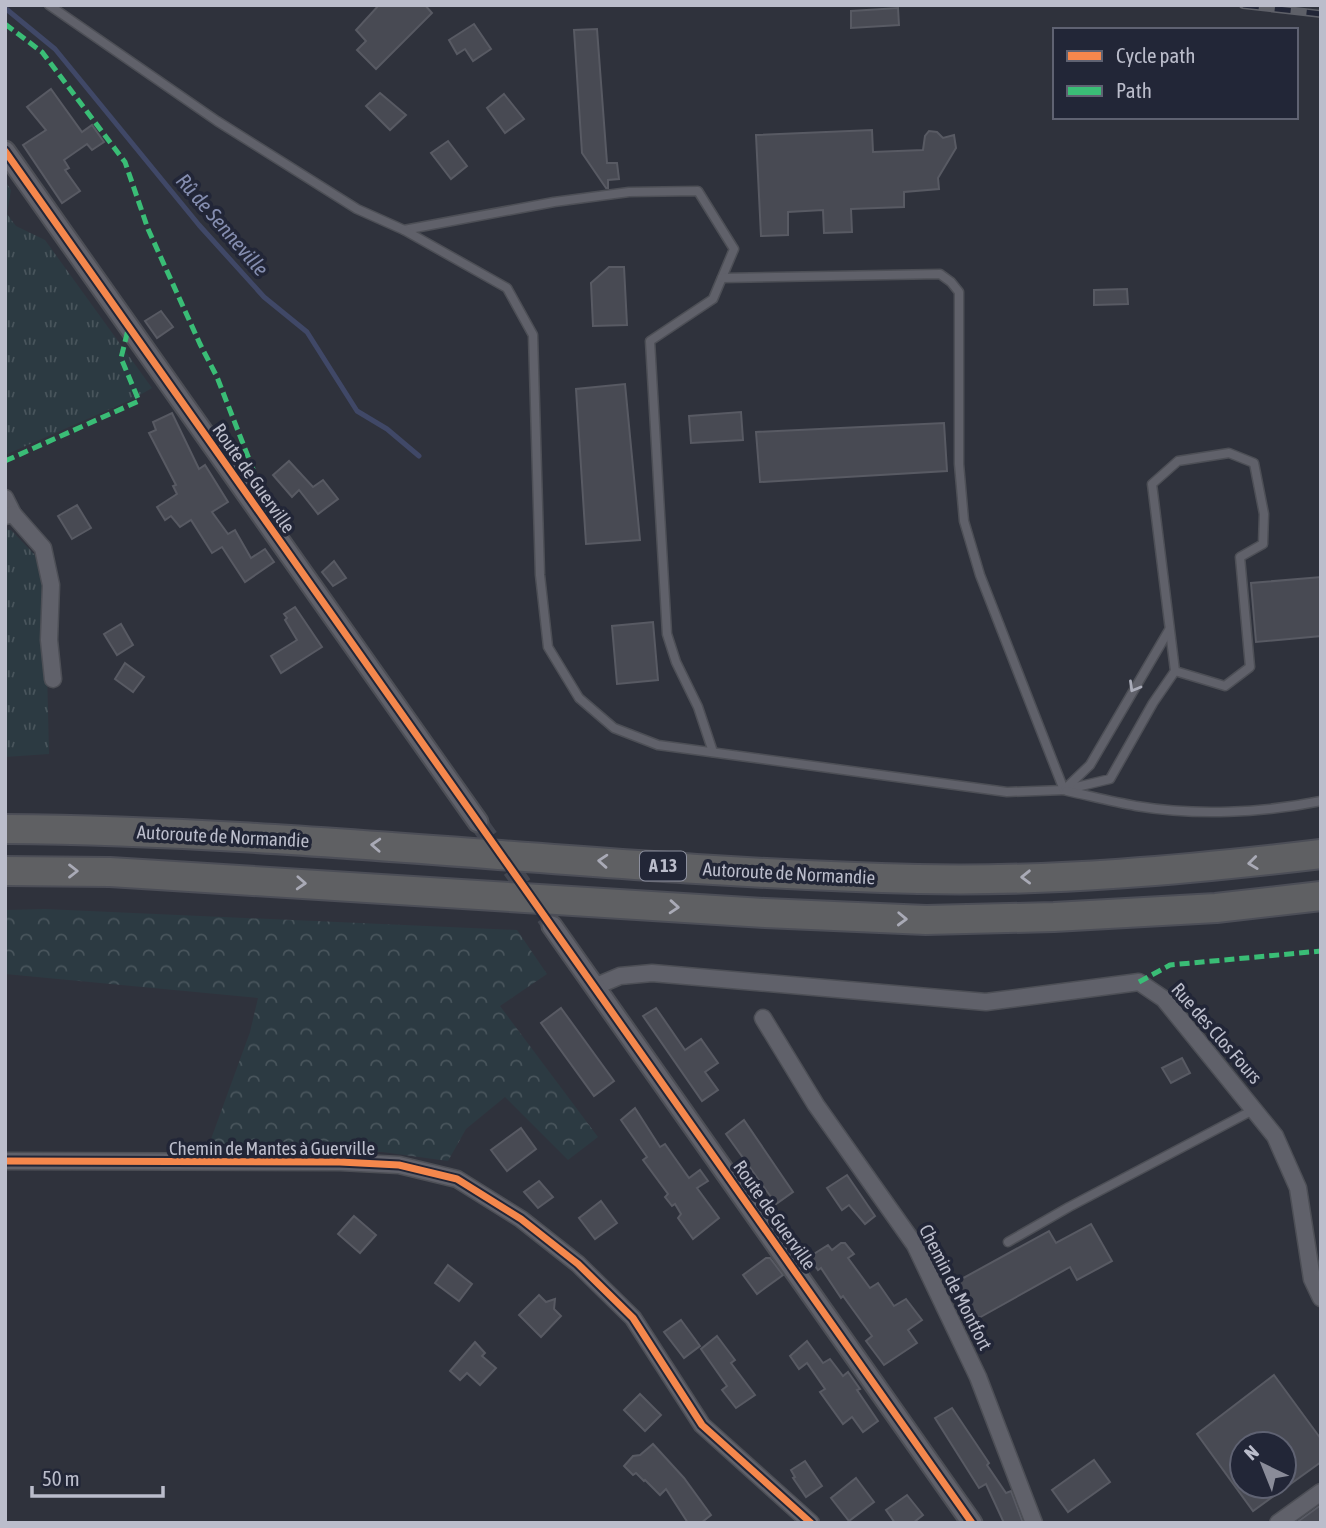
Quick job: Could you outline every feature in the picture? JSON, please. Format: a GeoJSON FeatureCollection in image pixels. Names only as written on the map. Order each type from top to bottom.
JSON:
{"type":"FeatureCollection","features":[{"type":"Feature","properties":{"kind":"highway","name":"Autoroute de Normandie"},"geometry":{"type":"LineString","coordinates":[[5,829],[139,832],[405,847],[779,874],[921,879],[1082,875],[1225,866],[1321,854]]}},
{"type":"Feature","properties":{"kind":"highway","name":"Autoroute de Normandie"},"geometry":{"type":"LineString","coordinates":[[5,871],[110,872],[765,913],[926,920],[1054,918],[1202,909],[1321,896]]}},
{"type":"Feature","properties":{"kind":"street","name":"Route de Guerville"},"geometry":{"type":"LineString","coordinates":[[5,151],[478,822]]}},
{"type":"Feature","properties":{"kind":"street"},"geometry":{"type":"LineString","coordinates":[[5,498],[9,515],[43,548],[51,585],[49,640],[53,680]]}},
{"type":"Feature","properties":{"kind":"street","name":"Route de Guerville"},"geometry":{"type":"LineString","coordinates":[[552,926],[972,1523]]}},
{"type":"Feature","properties":{"kind":"street","name":"Rue des Clos Fours"},"geometry":{"type":"LineString","coordinates":[[594,987],[607,980],[637,973],[986,1002],[1139,982],[1164,999],[1275,1136],[1298,1188],[1312,1279],[1321,1298]]}},
{"type":"Feature","properties":{"kind":"street","name":"Chemin de Montfort"},"geometry":{"type":"LineString","coordinates":[[763,1018],[816,1105],[915,1245],[978,1377],[1034,1523]]}},
{"type":"Feature","properties":{"kind":"street","name":"Chemin de Mantes à Guerville"},"geometry":{"type":"LineString","coordinates":[[5,1161],[340,1162],[399,1165],[457,1178],[521,1219],[578,1264],[633,1318],[702,1425],[811,1523]]}},
{"type":"Feature","properties":{"kind":"street"},"geometry":{"type":"LineString","coordinates":[[1278,1523],[1321,1492]]}},
{"type":"Feature","properties":{"kind":"lane"},"geometry":{"type":"LineString","coordinates":[[49,5],[229,128],[357,209],[404,230],[507,288],[533,335],[540,575],[548,647],[579,698],[614,729],[658,745],[1007,792],[1064,790],[1110,779],[1153,703],[1175,671],[1152,484],[1178,461],[1229,453],[1254,463],[1264,514],[1263,544],[1240,557],[1250,667],[1225,686],[1175,671]]}},
{"type":"Feature","properties":{"kind":"lane"},"geometry":{"type":"LineString","coordinates":[[404,230],[554,202],[629,192],[698,191],[734,249],[713,299],[650,341],[667,634],[676,662],[698,707],[713,752]]}},
{"type":"Feature","properties":{"kind":"lane"},"geometry":{"type":"LineString","coordinates":[[722,278],[940,274],[959,292],[959,464],[964,521],[980,575],[1064,790]]}},
{"type":"Feature","properties":{"kind":"lane"},"geometry":{"type":"LineString","coordinates":[[1064,790],[1090,765],[1170,629]]}},
{"type":"Feature","properties":{"kind":"lane"},"geometry":{"type":"LineString","coordinates":[[1064,790],[1138,806],[1199,812],[1246,811],[1321,801]]}},
{"type":"Feature","properties":{"kind":"lane"},"geometry":{"type":"LineString","coordinates":[[1008,1242],[1255,1109]]}},
{"type":"Feature","properties":{"kind":"green space"},"geometry":{"type":"Polygon","coordinates":[[[5,181],[11,190],[7,214],[16,226],[45,240],[152,388],[133,399],[5,455],[5,181]]]}},
{"type":"Feature","properties":{"kind":"green space"},"geometry":{"type":"Polygon","coordinates":[[[5,529],[11,530],[35,555],[45,585],[49,754],[5,757],[5,529]]]}},
{"type":"Feature","properties":{"kind":"green space"},"geometry":{"type":"Polygon","coordinates":[[[45,909],[517,930],[547,974],[500,1006],[598,1137],[568,1160],[505,1097],[466,1129],[448,1161],[382,1152],[207,1150],[250,1032],[258,998],[5,974],[5,910],[45,909]]]}},
{"type":"Feature","properties":{"kind":"building"},"geometry":{"type":"Polygon","coordinates":[[[379,5],[425,5],[432,13],[376,69],[357,50],[366,41],[356,30],[379,5]]]}},
{"type":"Feature","properties":{"kind":"building"},"geometry":{"type":"Polygon","coordinates":[[[898,8],[899,25],[851,28],[851,11],[898,8]]]}},
{"type":"Feature","properties":{"kind":"building"},"geometry":{"type":"Polygon","coordinates":[[[474,24],[491,49],[473,61],[465,49],[457,54],[449,40],[474,24]]]}},
{"type":"Feature","properties":{"kind":"building"},"geometry":{"type":"Polygon","coordinates":[[[597,29],[607,163],[617,163],[619,179],[608,180],[608,188],[582,153],[574,30],[597,29]]]}},
{"type":"Feature","properties":{"kind":"building"},"geometry":{"type":"Polygon","coordinates":[[[51,89],[82,132],[92,125],[104,142],[92,150],[87,144],[64,160],[69,168],[65,170],[80,191],[62,203],[23,145],[46,130],[27,107],[51,89]]]}},
{"type":"Feature","properties":{"kind":"building"},"geometry":{"type":"Polygon","coordinates":[[[380,93],[406,115],[390,130],[366,106],[380,93]]]}},
{"type":"Feature","properties":{"kind":"building"},"geometry":{"type":"Polygon","coordinates":[[[504,94],[524,119],[505,133],[487,108],[504,94]]]}},
{"type":"Feature","properties":{"kind":"building"},"geometry":{"type":"Polygon","coordinates":[[[872,130],[873,152],[923,150],[925,136],[929,131],[937,132],[943,138],[954,135],[956,148],[938,178],[939,189],[904,192],[904,207],[851,209],[852,232],[824,233],[823,210],[788,212],[788,235],[761,236],[756,135],[872,130]]]}},
{"type":"Feature","properties":{"kind":"building"},"geometry":{"type":"Polygon","coordinates":[[[448,141],[467,166],[451,179],[431,153],[448,141]]]}},
{"type":"Feature","properties":{"kind":"building"},"geometry":{"type":"Polygon","coordinates":[[[609,267],[624,267],[627,325],[593,326],[591,283],[609,267]]]}},
{"type":"Feature","properties":{"kind":"building"},"geometry":{"type":"Polygon","coordinates":[[[1127,289],[1128,304],[1094,305],[1094,290],[1127,289]]]}},
{"type":"Feature","properties":{"kind":"building"},"geometry":{"type":"Polygon","coordinates":[[[161,311],[173,327],[157,338],[145,321],[161,311]]]}},
{"type":"Feature","properties":{"kind":"building"},"geometry":{"type":"Polygon","coordinates":[[[625,384],[640,540],[586,544],[576,389],[625,384]]]}},
{"type":"Feature","properties":{"kind":"building"},"geometry":{"type":"Polygon","coordinates":[[[741,412],[743,440],[691,443],[689,416],[741,412]]]}},
{"type":"Feature","properties":{"kind":"building"},"geometry":{"type":"Polygon","coordinates":[[[172,413],[199,469],[205,465],[228,502],[212,512],[228,534],[235,530],[251,558],[265,549],[274,562],[245,582],[222,547],[212,553],[191,520],[180,527],[171,516],[165,520],[157,507],[177,494],[173,486],[176,485],[149,433],[156,430],[153,422],[172,413]]]}},
{"type":"Feature","properties":{"kind":"building"},"geometry":{"type":"Polygon","coordinates":[[[944,423],[947,471],[760,482],[756,432],[944,423]]]}},
{"type":"Feature","properties":{"kind":"building"},"geometry":{"type":"Polygon","coordinates":[[[289,461],[313,487],[323,480],[338,499],[318,514],[299,490],[292,497],[273,475],[289,461]]]}},
{"type":"Feature","properties":{"kind":"building"},"geometry":{"type":"Polygon","coordinates":[[[77,505],[91,528],[72,539],[58,516],[77,505]]]}},
{"type":"Feature","properties":{"kind":"building"},"geometry":{"type":"Polygon","coordinates":[[[334,561],[346,578],[333,586],[322,572],[334,561]]]}},
{"type":"Feature","properties":{"kind":"building"},"geometry":{"type":"Polygon","coordinates":[[[1321,577],[1321,636],[1256,642],[1251,583],[1321,577]]]}},
{"type":"Feature","properties":{"kind":"building"},"geometry":{"type":"Polygon","coordinates":[[[295,607],[322,647],[281,673],[271,656],[297,640],[284,614],[295,607]]]}},
{"type":"Feature","properties":{"kind":"building"},"geometry":{"type":"Polygon","coordinates":[[[653,622],[658,680],[617,684],[612,626],[653,622]]]}},
{"type":"Feature","properties":{"kind":"building"},"geometry":{"type":"Polygon","coordinates":[[[121,624],[133,645],[117,655],[104,634],[121,624]]]}},
{"type":"Feature","properties":{"kind":"building"},"geometry":{"type":"Polygon","coordinates":[[[125,663],[144,677],[133,692],[115,679],[125,663]]]}},
{"type":"Feature","properties":{"kind":"building"},"geometry":{"type":"Polygon","coordinates":[[[561,1008],[614,1081],[594,1096],[541,1023],[561,1008]]]}},
{"type":"Feature","properties":{"kind":"building"},"geometry":{"type":"Polygon","coordinates":[[[656,1008],[685,1050],[701,1039],[718,1063],[705,1072],[718,1090],[702,1101],[643,1016],[656,1008]]]}},
{"type":"Feature","properties":{"kind":"building"},"geometry":{"type":"Polygon","coordinates":[[[1182,1058],[1190,1073],[1171,1083],[1162,1068],[1182,1058]]]}},
{"type":"Feature","properties":{"kind":"building"},"geometry":{"type":"Polygon","coordinates":[[[635,1108],[660,1147],[665,1144],[689,1178],[700,1170],[708,1181],[697,1188],[719,1218],[693,1239],[678,1218],[681,1214],[675,1204],[672,1206],[665,1197],[668,1194],[643,1160],[647,1157],[621,1120],[635,1108]]]}},
{"type":"Feature","properties":{"kind":"building"},"geometry":{"type":"Polygon","coordinates":[[[744,1120],[793,1192],[776,1204],[726,1134],[744,1120]]]}},
{"type":"Feature","properties":{"kind":"building"},"geometry":{"type":"Polygon","coordinates":[[[521,1128],[536,1149],[507,1171],[491,1150],[521,1128]]]}},
{"type":"Feature","properties":{"kind":"building"},"geometry":{"type":"Polygon","coordinates":[[[847,1175],[875,1216],[865,1224],[849,1205],[842,1210],[827,1188],[847,1175]]]}},
{"type":"Feature","properties":{"kind":"building"},"geometry":{"type":"Polygon","coordinates":[[[539,1181],[553,1197],[538,1208],[524,1192],[539,1181]]]}},
{"type":"Feature","properties":{"kind":"building"},"geometry":{"type":"Polygon","coordinates":[[[601,1201],[617,1223],[595,1239],[579,1218],[601,1201]]]}},
{"type":"Feature","properties":{"kind":"building"},"geometry":{"type":"Polygon","coordinates":[[[354,1216],[376,1235],[360,1253],[338,1234],[354,1216]]]}},
{"type":"Feature","properties":{"kind":"building"},"geometry":{"type":"Polygon","coordinates":[[[1091,1224],[1112,1261],[1077,1280],[1070,1267],[977,1319],[956,1282],[1049,1231],[1056,1243],[1091,1224]]]}},
{"type":"Feature","properties":{"kind":"building"},"geometry":{"type":"Polygon","coordinates":[[[845,1243],[854,1254],[848,1258],[870,1288],[878,1283],[894,1306],[906,1299],[922,1320],[908,1330],[917,1343],[884,1365],[866,1341],[872,1336],[821,1268],[818,1270],[809,1257],[828,1245],[832,1250],[845,1243]]]}},
{"type":"Feature","properties":{"kind":"building"},"geometry":{"type":"Polygon","coordinates":[[[766,1258],[770,1258],[783,1275],[757,1294],[743,1275],[766,1258]]]}},
{"type":"Feature","properties":{"kind":"building"},"geometry":{"type":"Polygon","coordinates":[[[448,1265],[472,1284],[459,1301],[435,1283],[448,1265]]]}},
{"type":"Feature","properties":{"kind":"building"},"geometry":{"type":"Polygon","coordinates":[[[539,1295],[546,1302],[555,1299],[554,1309],[561,1316],[541,1337],[519,1315],[539,1295]]]}},
{"type":"Feature","properties":{"kind":"building"},"geometry":{"type":"Polygon","coordinates":[[[681,1320],[700,1346],[684,1358],[664,1332],[681,1320]]]}},
{"type":"Feature","properties":{"kind":"building"},"geometry":{"type":"Polygon","coordinates":[[[717,1336],[735,1360],[731,1363],[755,1395],[736,1408],[722,1390],[727,1386],[701,1349],[717,1336]]]}},
{"type":"Feature","properties":{"kind":"building"},"geometry":{"type":"Polygon","coordinates":[[[807,1341],[823,1363],[830,1359],[843,1376],[848,1372],[878,1421],[863,1432],[852,1417],[843,1424],[820,1392],[825,1389],[807,1363],[799,1369],[790,1356],[807,1341]]]}},
{"type":"Feature","properties":{"kind":"building"},"geometry":{"type":"Polygon","coordinates":[[[475,1342],[485,1353],[482,1356],[496,1368],[480,1385],[467,1373],[460,1380],[450,1371],[475,1342]]]}},
{"type":"Feature","properties":{"kind":"building"},"geometry":{"type":"Polygon","coordinates":[[[1274,1375],[1321,1439],[1321,1462],[1298,1479],[1298,1430],[1228,1430],[1228,1477],[1197,1434],[1274,1375]]]}},
{"type":"Feature","properties":{"kind":"building"},"geometry":{"type":"Polygon","coordinates":[[[640,1394],[661,1415],[645,1431],[624,1410],[640,1394]]]}},
{"type":"Feature","properties":{"kind":"building"},"geometry":{"type":"Polygon","coordinates":[[[952,1408],[1006,1493],[1011,1491],[1023,1523],[1004,1523],[986,1484],[979,1488],[935,1418],[952,1408]]]}},
{"type":"Feature","properties":{"kind":"building"},"geometry":{"type":"Polygon","coordinates":[[[653,1444],[684,1478],[711,1515],[701,1523],[688,1523],[666,1489],[660,1495],[645,1480],[636,1473],[633,1475],[624,1466],[633,1456],[640,1455],[653,1444]]]}},
{"type":"Feature","properties":{"kind":"building"},"geometry":{"type":"Polygon","coordinates":[[[1094,1460],[1110,1482],[1068,1512],[1052,1490],[1094,1460]]]}},
{"type":"Feature","properties":{"kind":"building"},"geometry":{"type":"Polygon","coordinates":[[[805,1461],[822,1486],[806,1497],[793,1478],[795,1477],[791,1470],[805,1461]]]}},
{"type":"Feature","properties":{"kind":"building"},"geometry":{"type":"Polygon","coordinates":[[[856,1478],[874,1502],[849,1521],[831,1498],[856,1478]]]}},
{"type":"Feature","properties":{"kind":"building"},"geometry":{"type":"Polygon","coordinates":[[[907,1495],[923,1515],[913,1523],[895,1523],[886,1510],[907,1495]]]}},
{"type":"Feature","properties":{"kind":"building"},"geometry":{"type":"Polygon","coordinates":[[[1245,1500],[1268,1500],[1253,1511],[1245,1500]]]}},
{"type":"Feature","properties":{"kind":"building"},"geometry":{"type":"Polygon","coordinates":[[[1321,1505],[1321,1523],[1296,1523],[1321,1505]]]}},
{"type":"Feature","properties":{"kind":"waterway","name":"Rû de Senneville"},"geometry":{"type":"LineString","coordinates":[[5,8],[55,49],[199,225],[264,297],[307,332],[357,411],[387,429],[419,456]]}},
{"type":"Feature","properties":{"kind":"tunnel"},"geometry":{"type":"LineString","coordinates":[[478,822],[552,926]]}},
{"type":"Feature","properties":{"kind":"railway"},"geometry":{"type":"LineString","coordinates":[[1243,5],[1321,14]]}},
{"type":"Feature","properties":{"kind":"marked path"},"geometry":{"type":"LineString","coordinates":[[5,24],[42,52],[125,162],[148,229],[217,377],[265,500],[262,517]]}},
{"type":"Feature","properties":{"kind":"marked path"},"geometry":{"type":"LineString","coordinates":[[5,461],[139,401],[121,358],[129,326]]}},
{"type":"Feature","properties":{"kind":"marked path"},"geometry":{"type":"LineString","coordinates":[[1139,982],[1170,965],[1321,951]]}},
{"type":"Feature","properties":{"kind":"cycle path"},"geometry":{"type":"LineString","coordinates":[[5,151],[972,1523]]}},
{"type":"Feature","properties":{"kind":"cycle path"},"geometry":{"type":"LineString","coordinates":[[5,1161],[340,1162],[399,1165],[457,1179],[521,1219],[578,1264],[633,1318],[702,1425],[811,1523]]}}]}
